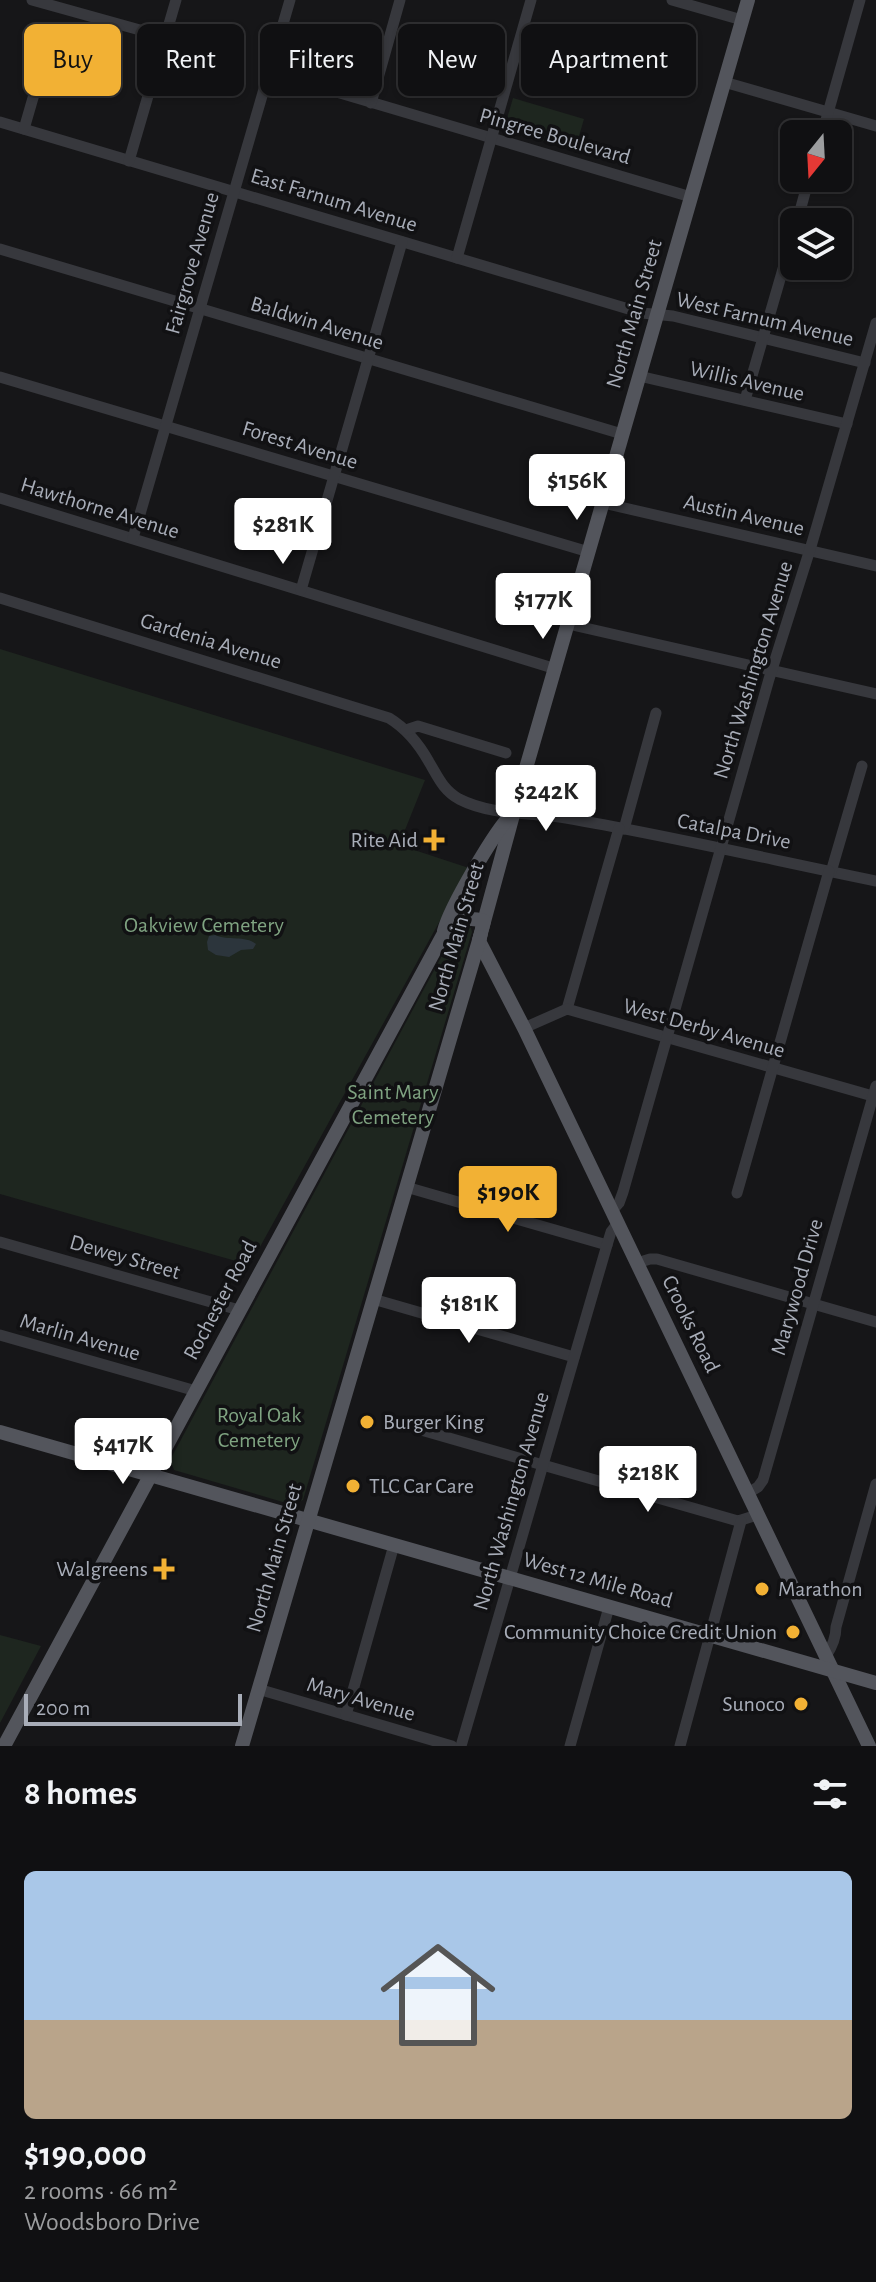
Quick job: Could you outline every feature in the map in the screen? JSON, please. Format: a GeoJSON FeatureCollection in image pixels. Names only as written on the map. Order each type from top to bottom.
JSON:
{"type":"FeatureCollection","features":[{"type":"Feature","properties":{"kind":"main road","name":"North Main Street"},"geometry":{"type":"LineString","coordinates":[[484,921],[748,0]]}},
{"type":"Feature","properties":{"kind":"main road","name":"Rochester Road"},"geometry":{"type":"LineString","coordinates":[[4,1746],[443,935],[466,887],[501,825],[513,813]]}},
{"type":"Feature","properties":{"kind":"main road"},"geometry":{"type":"LineString","coordinates":[[443,935],[461,920],[471,918],[484,921],[479,941]]}},
{"type":"Feature","properties":{"kind":"main road","name":"North Main Street"},"geometry":{"type":"LineString","coordinates":[[242,1746],[479,941]]}},
{"type":"Feature","properties":{"kind":"main road","name":"Crooks Road"},"geometry":{"type":"LineString","coordinates":[[479,941],[524,1028],[869,1746]]}},
{"type":"Feature","properties":{"kind":"main road","name":"West 12 Mile Road"},"geometry":{"type":"LineString","coordinates":[[0,1432],[876,1683]]}},
{"type":"Feature","properties":{"kind":"street"},"geometry":{"type":"LineString","coordinates":[[32,0],[137,29]]}},
{"type":"Feature","properties":{"kind":"street"},"geometry":{"type":"LineString","coordinates":[[169,24],[176,0]]}},
{"type":"Feature","properties":{"kind":"street","name":"Fairgrove Avenue"},"geometry":{"type":"LineString","coordinates":[[283,24],[290,0]]}},
{"type":"Feature","properties":{"kind":"street"},"geometry":{"type":"LineString","coordinates":[[371,103],[400,0]]}},
{"type":"Feature","properties":{"kind":"street"},"geometry":{"type":"LineString","coordinates":[[457,258],[531,0]]}},
{"type":"Feature","properties":{"kind":"street"},"geometry":{"type":"LineString","coordinates":[[672,0],[742,20]]}},
{"type":"Feature","properties":{"kind":"street"},"geometry":{"type":"LineString","coordinates":[[826,120],[860,0]]}},
{"type":"Feature","properties":{"kind":"street"},"geometry":{"type":"LineString","coordinates":[[724,82],[876,126]]}},
{"type":"Feature","properties":{"kind":"street"},"geometry":{"type":"LineString","coordinates":[[24,129],[34,96]]}},
{"type":"Feature","properties":{"kind":"street"},"geometry":{"type":"LineString","coordinates":[[129,161],[148,96]]}},
{"type":"Feature","properties":{"kind":"street","name":"Fairgrove Avenue"},"geometry":{"type":"LineString","coordinates":[[133,538],[262,96]]}},
{"type":"Feature","properties":{"kind":"street","name":"Pingree Boulevard"},"geometry":{"type":"LineString","coordinates":[[348,96],[691,197]]}},
{"type":"Feature","properties":{"kind":"street","name":"East Farnum Avenue"},"geometry":{"type":"LineString","coordinates":[[0,122],[642,313],[657,314]]}},
{"type":"Feature","properties":{"kind":"street"},"geometry":{"type":"LineString","coordinates":[[301,590],[402,242]]}},
{"type":"Feature","properties":{"kind":"street","name":"Baldwin Avenue"},"geometry":{"type":"LineString","coordinates":[[0,249],[622,434]]}},
{"type":"Feature","properties":{"kind":"street"},"geometry":{"type":"LineString","coordinates":[[745,400],[780,279]]}},
{"type":"Feature","properties":{"kind":"street","name":"West Farnum Avenue"},"geometry":{"type":"LineString","coordinates":[[657,314],[865,363]]}},
{"type":"Feature","properties":{"kind":"street","name":"North Washington Avenue"},"geometry":{"type":"LineString","coordinates":[[461,1746],[772,670],[876,323]]}},
{"type":"Feature","properties":{"kind":"street","name":"Willis Avenue"},"geometry":{"type":"LineString","coordinates":[[639,376],[847,424]]}},
{"type":"Feature","properties":{"kind":"street","name":"Forest Avenue"},"geometry":{"type":"LineString","coordinates":[[0,377],[589,552]]}},
{"type":"Feature","properties":{"kind":"street","name":"Hawthorne Avenue"},"geometry":{"type":"LineString","coordinates":[[0,498],[556,669]]}},
{"type":"Feature","properties":{"kind":"street","name":"Austin Avenue"},"geometry":{"type":"LineString","coordinates":[[603,503],[876,566]]}},
{"type":"Feature","properties":{"kind":"street","name":"Gardenia Avenue"},"geometry":{"type":"LineString","coordinates":[[0,598],[377,714],[406,730],[438,780],[462,801],[490,810],[584,822]]}},
{"type":"Feature","properties":{"kind":"street"},"geometry":{"type":"LineString","coordinates":[[568,624],[876,694]]}},
{"type":"Feature","properties":{"kind":"street"},"geometry":{"type":"LineString","coordinates":[[524,1028],[567,1009],[656,713]]}},
{"type":"Feature","properties":{"kind":"street","name":"Gardenia Avenue"},"geometry":{"type":"LineString","coordinates":[[406,730],[418,726],[506,753]]}},
{"type":"Feature","properties":{"kind":"street"},"geometry":{"type":"LineString","coordinates":[[737,1193],[862,766]]}},
{"type":"Feature","properties":{"kind":"street","name":"Catalpa Drive"},"geometry":{"type":"LineString","coordinates":[[584,822],[876,881]]}},
{"type":"Feature","properties":{"kind":"street","name":"West Derby Avenue"},"geometry":{"type":"LineString","coordinates":[[567,1009],[773,1068],[875,1093]]}},
{"type":"Feature","properties":{"kind":"street","name":"Marywood Drive"},"geometry":{"type":"LineString","coordinates":[[748,1493],[763,1480],[875,1093]]}},
{"type":"Feature","properties":{"kind":"street"},"geometry":{"type":"LineString","coordinates":[[406,1187],[607,1245]]}},
{"type":"Feature","properties":{"kind":"street","name":"Dewey Street"},"geometry":{"type":"LineString","coordinates":[[0,1242],[239,1310]]}},
{"type":"Feature","properties":{"kind":"street"},"geometry":{"type":"LineString","coordinates":[[637,1263],[657,1259],[876,1322]]}},
{"type":"Feature","properties":{"kind":"street"},"geometry":{"type":"LineString","coordinates":[[373,1299],[574,1357]]}},
{"type":"Feature","properties":{"kind":"street","name":"Marlin Avenue"},"geometry":{"type":"LineString","coordinates":[[0,1335],[196,1391]]}},
{"type":"Feature","properties":{"kind":"street"},"geometry":{"type":"LineString","coordinates":[[421,1430],[741,1521],[757,1515]]}},
{"type":"Feature","properties":{"kind":"street"},"geometry":{"type":"LineString","coordinates":[[826,1656],[832,1646],[876,1484]]}},
{"type":"Feature","properties":{"kind":"street"},"geometry":{"type":"LineString","coordinates":[[683,1745],[741,1521]]}},
{"type":"Feature","properties":{"kind":"street"},"geometry":{"type":"LineString","coordinates":[[346,1715],[394,1545]]}},
{"type":"Feature","properties":{"kind":"street"},"geometry":{"type":"LineString","coordinates":[[570,1746],[609,1607]]}},
{"type":"Feature","properties":{"kind":"street"},"geometry":{"type":"LineString","coordinates":[[817,1637],[836,1627]]}},
{"type":"Feature","properties":{"kind":"street","name":"Mary Avenue"},"geometry":{"type":"LineString","coordinates":[[258,1689],[452,1746]]}},
{"type":"Feature","properties":{"kind":"green space"},"geometry":{"type":"Polygon","coordinates":[[[513,98],[584,119],[575,150],[504,129],[513,98]]]}},
{"type":"Feature","properties":{"kind":"green space","name":"Oakview Cemetery"},"geometry":{"type":"Polygon","coordinates":[[[0,649],[425,780],[399,845],[469,868],[250,1265],[0,1194],[0,649]]]}},
{"type":"Feature","properties":{"kind":"green space","name":"Royal Oak Cemetery"},"geometry":{"type":"Polygon","coordinates":[[[467,926],[472,932],[303,1500],[293,1505],[174,1470],[170,1460],[452,937],[456,931],[467,926]]]}},
{"type":"Feature","properties":{"kind":"green space"},"geometry":{"type":"Polygon","coordinates":[[[0,1635],[41,1646],[0,1723],[0,1635]]]}},
{"type":"Feature","properties":{"kind":"shaded area"},"geometry":{"type":"Polygon","coordinates":[[[209,936],[256,944],[253,949],[241,950],[229,957],[216,955],[208,950],[207,942],[209,936]]]}},
{"type":"Feature","properties":{"kind":"place","name":"Rite Aid"},"geometry":{"type":"Point","coordinates":[434,840]}},
{"type":"Feature","properties":{"kind":"place","name":"Burger King"},"geometry":{"type":"Point","coordinates":[367,1422]}},
{"type":"Feature","properties":{"kind":"place","name":"TLC Car Care"},"geometry":{"type":"Point","coordinates":[353,1486]}},
{"type":"Feature","properties":{"kind":"place","name":"Walgreens"},"geometry":{"type":"Point","coordinates":[164,1569]}},
{"type":"Feature","properties":{"kind":"place","name":"Marathon"},"geometry":{"type":"Point","coordinates":[762,1589]}},
{"type":"Feature","properties":{"kind":"place","name":"Community Choice Credit Union"},"geometry":{"type":"Point","coordinates":[793,1632]}},
{"type":"Feature","properties":{"kind":"place","name":"Sunoco"},"geometry":{"type":"Point","coordinates":[801,1704]}},
{"type":"Feature","properties":{"kind":"park label","name":"Saint Mary Cemetery"},"geometry":{"type":"Point","coordinates":[393,1104]}}]}
